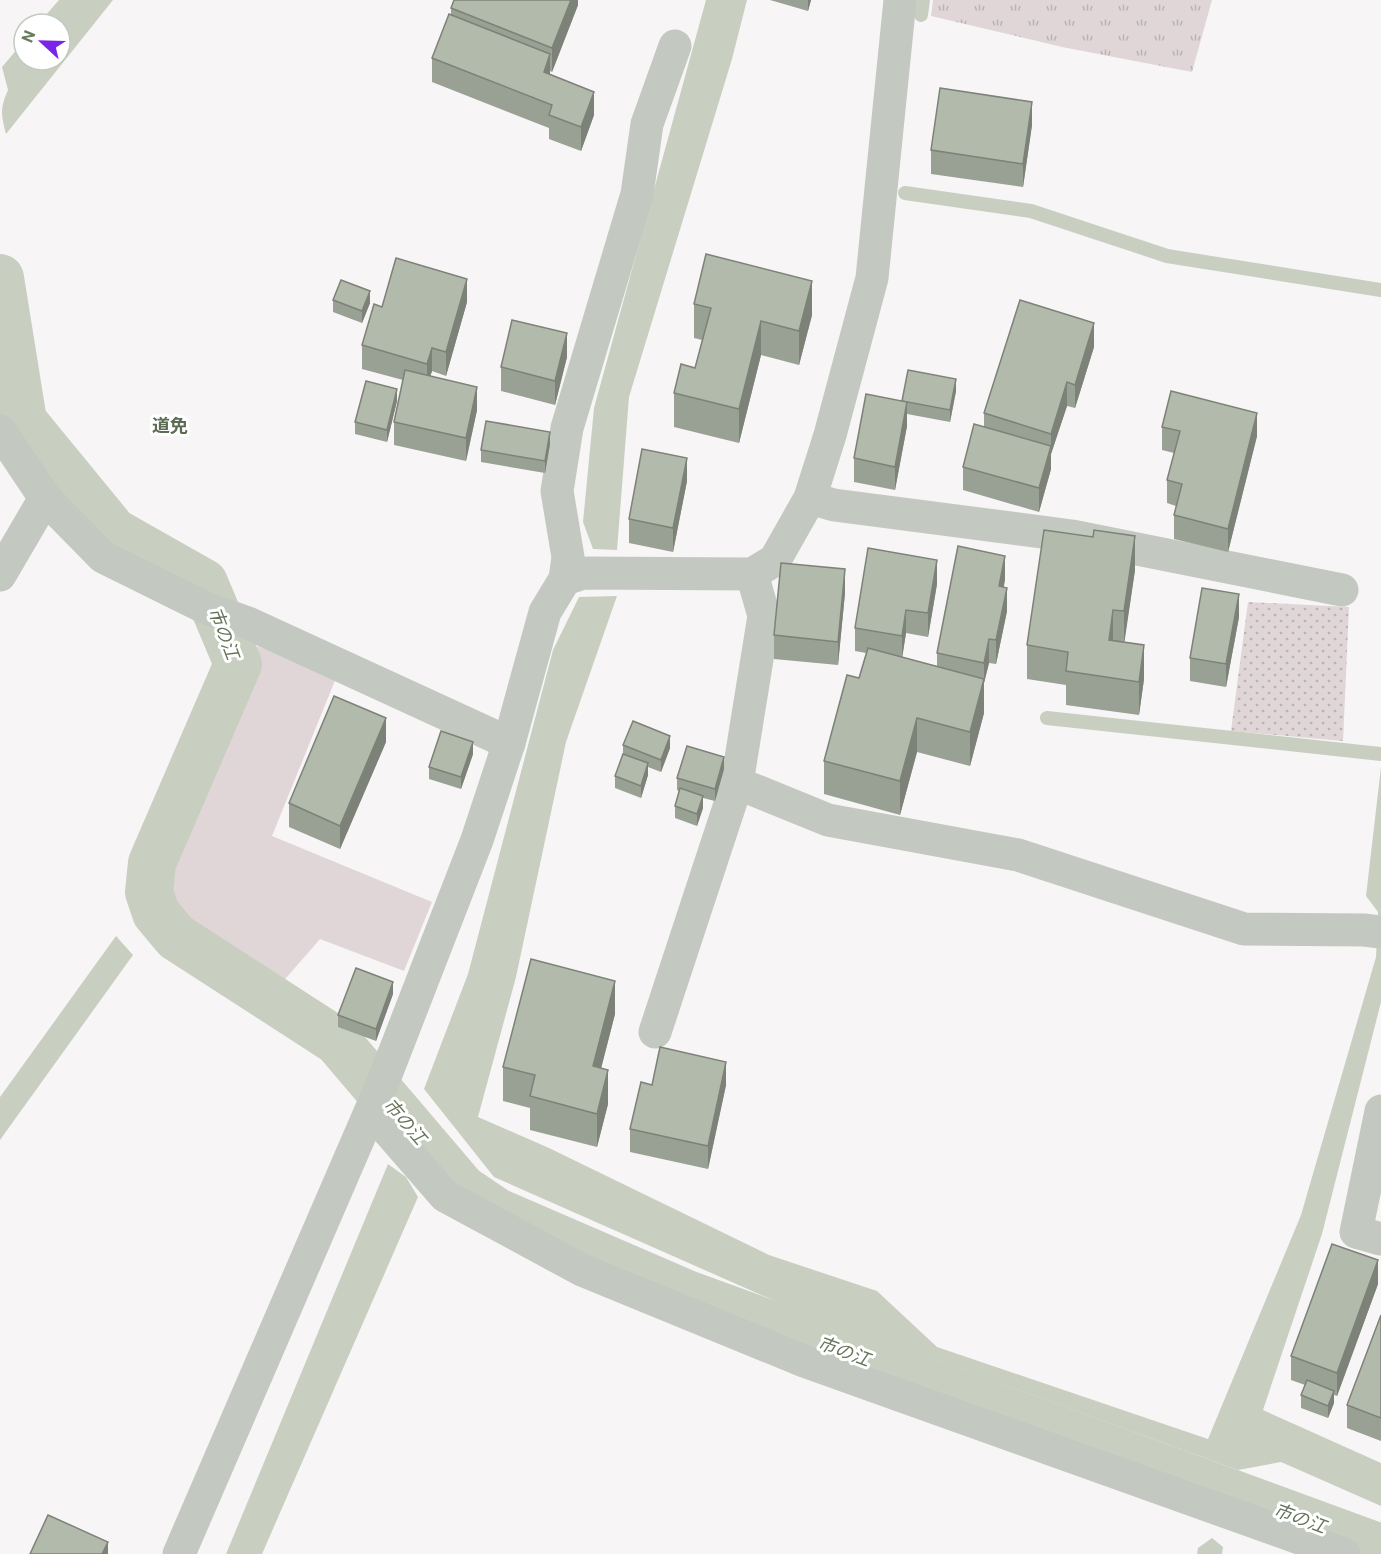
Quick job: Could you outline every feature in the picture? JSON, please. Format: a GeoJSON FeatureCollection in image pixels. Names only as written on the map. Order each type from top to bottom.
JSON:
{"type":"FeatureCollection","features":[{"type":"Feature","properties":{"kind":"street"},"geometry":{"type":"LineString","coordinates":[[565,579],[583,573],[752,574],[775,560],[810,498],[830,435],[872,278],[900,0]]}},
{"type":"Feature","properties":{"kind":"street"},"geometry":{"type":"LineString","coordinates":[[178,1554],[377,1097],[477,840],[509,743],[545,612],[565,579],[568,558],[557,491],[567,428],[637,194],[647,124],[675,46]]}},
{"type":"Feature","properties":{"kind":"street"},"geometry":{"type":"LineString","coordinates":[[0,431],[45,498],[103,557],[509,743]]}},
{"type":"Feature","properties":{"kind":"street"},"geometry":{"type":"LineString","coordinates":[[0,575],[45,498]]}},
{"type":"Feature","properties":{"kind":"street"},"geometry":{"type":"LineString","coordinates":[[810,498],[834,505],[1072,536],[1342,590]]}},
{"type":"Feature","properties":{"kind":"street"},"geometry":{"type":"LineString","coordinates":[[655,1032],[737,783],[764,616],[752,574]]}},
{"type":"Feature","properties":{"kind":"street"},"geometry":{"type":"LineString","coordinates":[[737,783],[828,820],[1018,855],[1244,929],[1372,931]]}},
{"type":"Feature","properties":{"kind":"street"},"geometry":{"type":"LineString","coordinates":[[377,1097],[445,1196],[582,1270],[804,1361],[1344,1554]]}},
{"type":"Feature","properties":{"kind":"street"},"geometry":{"type":"LineString","coordinates":[[1381,1111],[1356,1232],[1381,1239]]}},
{"type":"Feature","properties":{"kind":"green space"},"geometry":{"type":"Polygon","coordinates":[[[933,0],[1212,0],[1192,72],[1062,47],[931,16],[933,0]]]}},
{"type":"Feature","properties":{"kind":"green space"},"geometry":{"type":"Polygon","coordinates":[[[1248,602],[1349,607],[1343,741],[1231,731],[1248,602]]]}},
{"type":"Feature","properties":{"kind":"green space"},"geometry":{"type":"Polygon","coordinates":[[[258,646],[336,678],[272,836],[432,902],[404,971],[320,939],[280,985],[170,911],[160,874],[258,646]]]}},
{"type":"Feature","properties":{"kind":"shaded area"},"geometry":{"type":"Polygon","coordinates":[[[59,0],[113,0],[72,51],[72,12],[48,12],[59,0]]]}},
{"type":"Feature","properties":{"kind":"shaded area"},"geometry":{"type":"Polygon","coordinates":[[[706,0],[747,0],[732,59],[629,397],[617,550],[593,549],[583,522],[594,408],[706,0]]]}},
{"type":"Feature","properties":{"kind":"shaded area"},"geometry":{"type":"Polygon","coordinates":[[[12,55],[12,72],[56,72],[6,134],[2,111],[8,90],[2,67],[12,55]]]}},
{"type":"Feature","properties":{"kind":"shaded area"},"geometry":{"type":"Polygon","coordinates":[[[617,596],[566,742],[516,977],[478,1117],[549,1148],[769,1255],[877,1291],[937,1347],[1208,1439],[1301,1215],[1376,957],[1378,912],[1366,896],[1381,767],[1381,1002],[1322,1234],[1263,1410],[1381,1463],[1381,1506],[1281,1462],[1238,1470],[777,1302],[494,1177],[424,1089],[468,974],[553,650],[579,597],[617,596]]]}},
{"type":"Feature","properties":{"kind":"shaded area"},"geometry":{"type":"Polygon","coordinates":[[[116,936],[133,955],[0,1140],[0,1097],[116,936]]]}},
{"type":"Feature","properties":{"kind":"shaded area"},"geometry":{"type":"Polygon","coordinates":[[[388,1164],[406,1177],[418,1197],[262,1554],[226,1554],[388,1164]]]}},
{"type":"Feature","properties":{"kind":"shaded area"},"geometry":{"type":"Polygon","coordinates":[[[1212,1538],[1223,1547],[1222,1554],[1197,1554],[1198,1548],[1212,1538]]]}},
{"type":"Feature","properties":{"kind":"building"},"geometry":{"type":"Polygon","coordinates":[[[454,0],[571,0],[552,48],[451,8],[454,0]]]}},
{"type":"Feature","properties":{"kind":"building"},"geometry":{"type":"Polygon","coordinates":[[[449,14],[550,54],[544,72],[594,92],[581,127],[549,115],[552,105],[432,58],[449,14]]]}},
{"type":"Feature","properties":{"kind":"building"},"geometry":{"type":"Polygon","coordinates":[[[940,88],[1032,102],[1023,164],[931,150],[940,88]]]}},
{"type":"Feature","properties":{"kind":"building"},"geometry":{"type":"Polygon","coordinates":[[[706,254],[812,281],[799,331],[761,321],[739,409],[674,393],[681,364],[695,368],[711,308],[694,304],[706,254]]]}},
{"type":"Feature","properties":{"kind":"building"},"geometry":{"type":"Polygon","coordinates":[[[396,258],[467,279],[446,352],[432,348],[427,364],[362,345],[374,304],[382,307],[396,258]]]}},
{"type":"Feature","properties":{"kind":"building"},"geometry":{"type":"Polygon","coordinates":[[[341,280],[370,291],[362,311],[333,300],[341,280]]]}},
{"type":"Feature","properties":{"kind":"building"},"geometry":{"type":"Polygon","coordinates":[[[1020,300],[1094,323],[1075,385],[1067,382],[1051,434],[984,413],[1020,300]]]}},
{"type":"Feature","properties":{"kind":"building"},"geometry":{"type":"Polygon","coordinates":[[[512,320],[567,333],[555,381],[501,367],[512,320]]]}},
{"type":"Feature","properties":{"kind":"building"},"geometry":{"type":"Polygon","coordinates":[[[405,370],[477,387],[466,438],[394,422],[405,370]]]}},
{"type":"Feature","properties":{"kind":"building"},"geometry":{"type":"Polygon","coordinates":[[[908,370],[956,379],[950,410],[902,401],[908,370]]]}},
{"type":"Feature","properties":{"kind":"building"},"geometry":{"type":"Polygon","coordinates":[[[366,381],[397,389],[387,430],[355,422],[366,381]]]}},
{"type":"Feature","properties":{"kind":"building"},"geometry":{"type":"Polygon","coordinates":[[[1171,391],[1257,413],[1228,529],[1174,515],[1182,484],[1167,480],[1180,431],[1162,427],[1171,391]]]}},
{"type":"Feature","properties":{"kind":"building"},"geometry":{"type":"Polygon","coordinates":[[[866,394],[907,402],[895,467],[854,458],[866,394]]]}},
{"type":"Feature","properties":{"kind":"building"},"geometry":{"type":"Polygon","coordinates":[[[486,421],[550,432],[545,461],[481,450],[486,421]]]}},
{"type":"Feature","properties":{"kind":"building"},"geometry":{"type":"Polygon","coordinates":[[[974,424],[1051,446],[1039,488],[963,467],[974,424]]]}},
{"type":"Feature","properties":{"kind":"building"},"geometry":{"type":"Polygon","coordinates":[[[642,449],[687,458],[673,528],[629,519],[642,449]]]}},
{"type":"Feature","properties":{"kind":"building"},"geometry":{"type":"Polygon","coordinates":[[[1044,530],[1093,537],[1094,530],[1135,536],[1124,611],[1113,610],[1109,640],[1144,645],[1139,682],[1066,671],[1068,652],[1027,645],[1044,530]]]}},
{"type":"Feature","properties":{"kind":"building"},"geometry":{"type":"Polygon","coordinates":[[[958,546],[1005,556],[999,586],[1007,588],[996,640],[989,639],[984,663],[937,653],[958,546]]]}},
{"type":"Feature","properties":{"kind":"building"},"geometry":{"type":"Polygon","coordinates":[[[868,548],[937,560],[928,613],[906,610],[902,636],[855,628],[868,548]]]}},
{"type":"Feature","properties":{"kind":"building"},"geometry":{"type":"Polygon","coordinates":[[[781,563],[845,569],[838,642],[774,635],[781,563]]]}},
{"type":"Feature","properties":{"kind":"building"},"geometry":{"type":"Polygon","coordinates":[[[1202,588],[1239,594],[1226,664],[1190,658],[1202,588]]]}},
{"type":"Feature","properties":{"kind":"building"},"geometry":{"type":"Polygon","coordinates":[[[868,648],[984,679],[970,732],[917,718],[900,781],[824,761],[847,675],[859,678],[868,648]]]}},
{"type":"Feature","properties":{"kind":"building"},"geometry":{"type":"Polygon","coordinates":[[[334,696],[386,718],[340,826],[289,803],[334,696]]]}},
{"type":"Feature","properties":{"kind":"building"},"geometry":{"type":"Polygon","coordinates":[[[633,721],[670,736],[661,760],[623,745],[633,721]]]}},
{"type":"Feature","properties":{"kind":"building"},"geometry":{"type":"Polygon","coordinates":[[[441,731],[473,742],[461,777],[429,767],[441,731]]]}},
{"type":"Feature","properties":{"kind":"building"},"geometry":{"type":"Polygon","coordinates":[[[687,746],[724,757],[715,789],[677,778],[687,746]]]}},
{"type":"Feature","properties":{"kind":"building"},"geometry":{"type":"Polygon","coordinates":[[[623,754],[648,763],[641,786],[615,776],[623,754]]]}},
{"type":"Feature","properties":{"kind":"building"},"geometry":{"type":"Polygon","coordinates":[[[680,788],[703,796],[697,814],[675,806],[680,788]]]}},
{"type":"Feature","properties":{"kind":"building"},"geometry":{"type":"Polygon","coordinates":[[[531,959],[615,981],[593,1066],[608,1070],[597,1114],[530,1096],[535,1075],[503,1067],[531,959]]]}},
{"type":"Feature","properties":{"kind":"building"},"geometry":{"type":"Polygon","coordinates":[[[356,968],[393,982],[376,1029],[338,1015],[356,968]]]}},
{"type":"Feature","properties":{"kind":"building"},"geometry":{"type":"Polygon","coordinates":[[[660,1047],[726,1062],[708,1146],[630,1129],[641,1082],[652,1085],[660,1047]]]}},
{"type":"Feature","properties":{"kind":"building"},"geometry":{"type":"Polygon","coordinates":[[[1332,1244],[1378,1260],[1337,1373],[1291,1356],[1332,1244]]]}},
{"type":"Feature","properties":{"kind":"building"},"geometry":{"type":"Polygon","coordinates":[[[1381,1315],[1381,1418],[1347,1405],[1381,1315]]]}},
{"type":"Feature","properties":{"kind":"building"},"geometry":{"type":"Polygon","coordinates":[[[1307,1380],[1334,1391],[1328,1406],[1301,1395],[1307,1380]]]}},
{"type":"Feature","properties":{"kind":"building"},"geometry":{"type":"Polygon","coordinates":[[[48,1515],[108,1542],[102,1554],[30,1554],[48,1515]]]}},
{"type":"Feature","properties":{"kind":"waterway"},"geometry":{"type":"LineString","coordinates":[[921,15],[923,0]]}},
{"type":"Feature","properties":{"kind":"waterway"},"geometry":{"type":"LineString","coordinates":[[905,193],[1031,211],[1167,256],[1381,290]]}},
{"type":"Feature","properties":{"kind":"waterway","name":"市の江"},"geometry":{"type":"LineString","coordinates":[[0,278],[23,421],[114,532],[204,583],[238,664],[152,863],[149,892],[156,913],[176,937],[337,1041],[463,1189],[497,1212],[687,1294],[1381,1548]]}},
{"type":"Feature","properties":{"kind":"waterway"},"geometry":{"type":"LineString","coordinates":[[1047,718],[1381,754]]}},
{"type":"Feature","properties":{"kind":"district","name":"道免"},"geometry":{"type":"Point","coordinates":[170,425]}}]}
